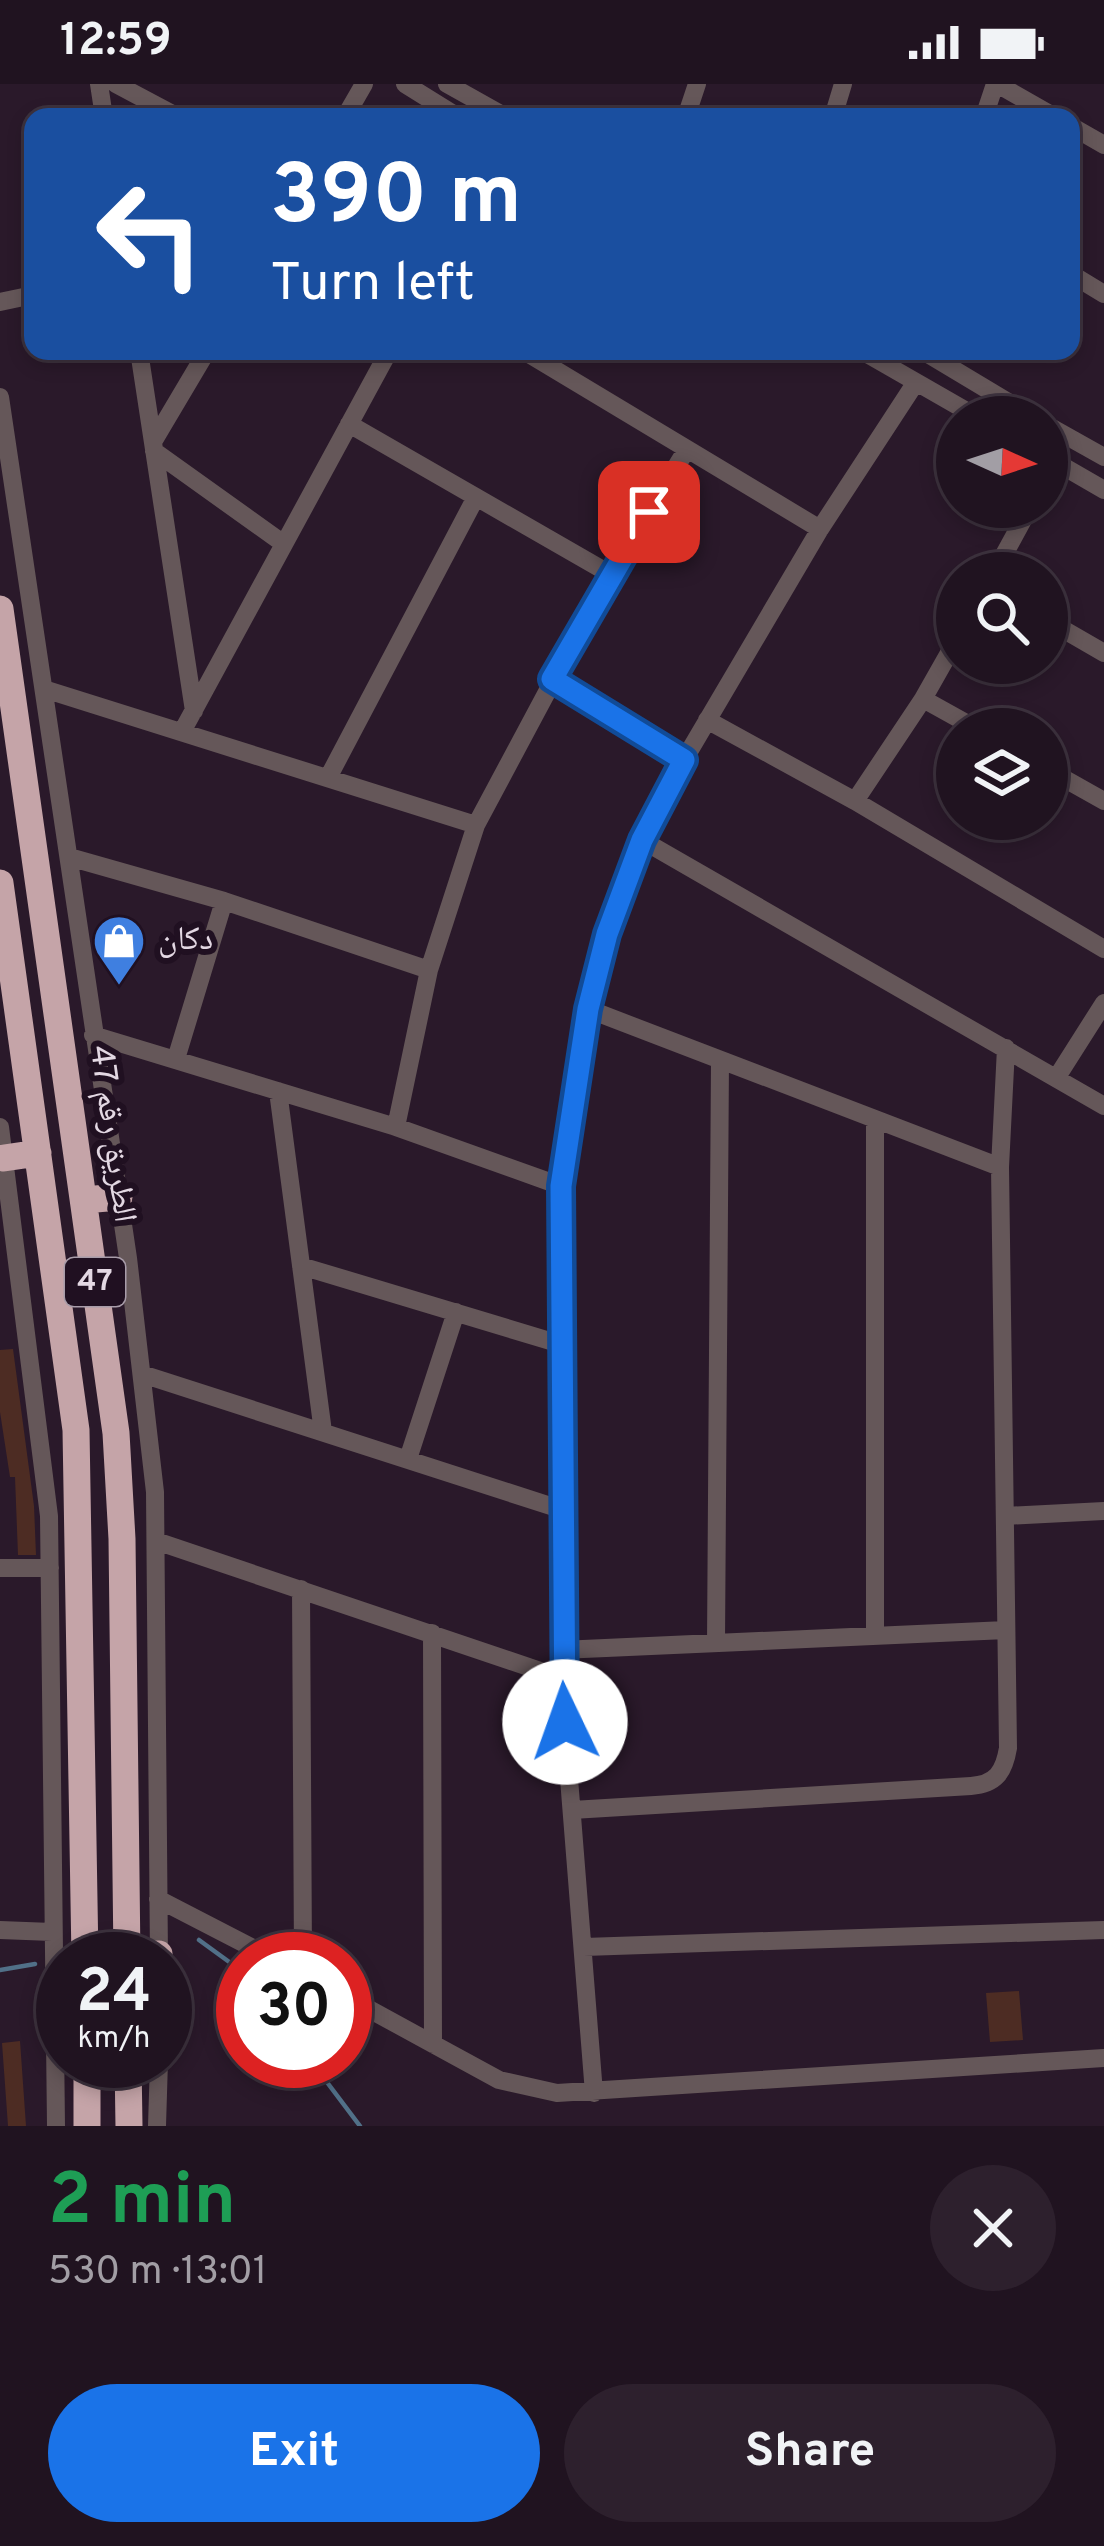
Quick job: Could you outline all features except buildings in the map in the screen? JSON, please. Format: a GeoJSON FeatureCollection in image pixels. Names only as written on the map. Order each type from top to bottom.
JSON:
{"type":"FeatureCollection","features":[{"type":"Feature","properties":{"kind":"highway","name":"الطريق رقم 47"},"geometry":{"type":"LineString","coordinates":[[0,609],[121,1486],[127,1932]]}},
{"type":"Feature","properties":{"kind":"highway","name":"47"},"geometry":{"type":"LineString","coordinates":[[0,884],[80,1486],[86,1932]]}},
{"type":"Feature","properties":{"kind":"highway"},"geometry":{"type":"LineString","coordinates":[[4,1158],[38,1153]]}},
{"type":"Feature","properties":{"kind":"highway"},"geometry":{"type":"LineString","coordinates":[[84,1201],[119,1197]]}},
{"type":"Feature","properties":{"kind":"highway"},"geometry":{"type":"LineString","coordinates":[[82,1729],[124,1728]]}},
{"type":"Feature","properties":{"kind":"highway"},"geometry":{"type":"LineString","coordinates":[[87,2088],[87,2126]]}},
{"type":"Feature","properties":{"kind":"highway"},"geometry":{"type":"LineString","coordinates":[[128,2088],[129,2126]]}},
{"type":"Feature","properties":{"kind":"street"},"geometry":{"type":"LineString","coordinates":[[116,84],[161,108]]}},
{"type":"Feature","properties":{"kind":"street"},"geometry":{"type":"LineString","coordinates":[[405,84],[444,108]]}},
{"type":"Feature","properties":{"kind":"street"},"geometry":{"type":"LineString","coordinates":[[447,84],[490,108]]}},
{"type":"Feature","properties":{"kind":"street"},"geometry":{"type":"LineString","coordinates":[[996,84],[1039,108]]}},
{"type":"Feature","properties":{"kind":"street"},"geometry":{"type":"LineString","coordinates":[[140,360],[194,711]]}},
{"type":"Feature","properties":{"kind":"street"},"geometry":{"type":"LineString","coordinates":[[154,447],[202,360]]}},
{"type":"Feature","properties":{"kind":"street"},"geometry":{"type":"LineString","coordinates":[[183,730],[383,360]]}},
{"type":"Feature","properties":{"kind":"street"},"geometry":{"type":"LineString","coordinates":[[539,360],[820,529]]}},
{"type":"Feature","properties":{"kind":"street"},"geometry":{"type":"LineString","coordinates":[[878,360],[940,396]]}},
{"type":"Feature","properties":{"kind":"street"},"geometry":{"type":"LineString","coordinates":[[937,360],[998,396]]}},
{"type":"Feature","properties":{"kind":"street"},"geometry":{"type":"LineString","coordinates":[[594,2093],[561,1678],[560,1509],[561,1186],[588,1009],[607,934],[642,840],[820,529],[916,382]]}},
{"type":"Feature","properties":{"kind":"street"},"geometry":{"type":"LineString","coordinates":[[0,397],[142,1374],[156,1541],[159,1932]]}},
{"type":"Feature","properties":{"kind":"street"},"geometry":{"type":"LineString","coordinates":[[349,424],[610,574]]}},
{"type":"Feature","properties":{"kind":"street"},"geometry":{"type":"LineString","coordinates":[[1068,437],[1104,457]]}},
{"type":"Feature","properties":{"kind":"street"},"geometry":{"type":"LineString","coordinates":[[154,447],[284,544]]}},
{"type":"Feature","properties":{"kind":"street"},"geometry":{"type":"LineString","coordinates":[[396,1127],[429,970],[476,825],[610,574],[687,449]]}},
{"type":"Feature","properties":{"kind":"street"},"geometry":{"type":"LineString","coordinates":[[1068,473],[1104,490]]}},
{"type":"Feature","properties":{"kind":"street"},"geometry":{"type":"LineString","coordinates":[[329,776],[476,497]]}},
{"type":"Feature","properties":{"kind":"street"},"geometry":{"type":"LineString","coordinates":[[1068,632],[1104,653]]}},
{"type":"Feature","properties":{"kind":"street"},"geometry":{"type":"LineString","coordinates":[[855,801],[936,676]]}},
{"type":"Feature","properties":{"kind":"street"},"geometry":{"type":"LineString","coordinates":[[552,679],[684,760]]}},
{"type":"Feature","properties":{"kind":"street"},"geometry":{"type":"LineString","coordinates":[[44,689],[476,825]]}},
{"type":"Feature","properties":{"kind":"street"},"geometry":{"type":"LineString","coordinates":[[923,699],[939,708]]}},
{"type":"Feature","properties":{"kind":"street"},"geometry":{"type":"LineString","coordinates":[[707,721],[855,801],[1104,950]]}},
{"type":"Feature","properties":{"kind":"street"},"geometry":{"type":"LineString","coordinates":[[1068,781],[1104,801]]}},
{"type":"Feature","properties":{"kind":"street"},"geometry":{"type":"LineString","coordinates":[[642,840],[1104,1106]]}},
{"type":"Feature","properties":{"kind":"street"},"geometry":{"type":"LineString","coordinates":[[69,856],[224,901],[429,970]]}},
{"type":"Feature","properties":{"kind":"street"},"geometry":{"type":"LineString","coordinates":[[176,1059],[224,901]]}},
{"type":"Feature","properties":{"kind":"street"},"geometry":{"type":"LineString","coordinates":[[1057,1077],[1104,1003]]}},
{"type":"Feature","properties":{"kind":"street"},"geometry":{"type":"LineString","coordinates":[[588,1009],[1000,1168]]}},
{"type":"Feature","properties":{"kind":"street"},"geometry":{"type":"LineString","coordinates":[[93,1035],[396,1127],[561,1186]]}},
{"type":"Feature","properties":{"kind":"street"},"geometry":{"type":"LineString","coordinates":[[572,1810],[987,1785],[1000,1775],[1008,1748],[1000,1168],[1006,1048]]}},
{"type":"Feature","properties":{"kind":"street"},"geometry":{"type":"LineString","coordinates":[[716,1643],[720,1060]]}},
{"type":"Feature","properties":{"kind":"street"},"geometry":{"type":"LineString","coordinates":[[278,1091],[323,1432]]}},
{"type":"Feature","properties":{"kind":"street"},"geometry":{"type":"LineString","coordinates":[[875,1119],[875,1636]]}},
{"type":"Feature","properties":{"kind":"street"},"geometry":{"type":"LineString","coordinates":[[0,1127],[46,1474],[52,1932],[0,1930]]}},
{"type":"Feature","properties":{"kind":"street"},"geometry":{"type":"LineString","coordinates":[[301,1266],[560,1344]]}},
{"type":"Feature","properties":{"kind":"street"},"geometry":{"type":"LineString","coordinates":[[407,1459],[456,1312]]}},
{"type":"Feature","properties":{"kind":"street"},"geometry":{"type":"LineString","coordinates":[[142,1374],[560,1509]]}},
{"type":"Feature","properties":{"kind":"street"},"geometry":{"type":"LineString","coordinates":[[1005,1516],[1104,1511]]}},
{"type":"Feature","properties":{"kind":"street"},"geometry":{"type":"LineString","coordinates":[[156,1541],[561,1678]]}},
{"type":"Feature","properties":{"kind":"street"},"geometry":{"type":"LineString","coordinates":[[0,1568],[50,1568]]}},
{"type":"Feature","properties":{"kind":"street"},"geometry":{"type":"LineString","coordinates":[[302,1589],[303,1932]]}},
{"type":"Feature","properties":{"kind":"street"},"geometry":{"type":"LineString","coordinates":[[561,1650],[1006,1630]]}},
{"type":"Feature","properties":{"kind":"street"},"geometry":{"type":"LineString","coordinates":[[432,1633],[433,2044]]}},
{"type":"Feature","properties":{"kind":"street"},"geometry":{"type":"LineString","coordinates":[[158,1899],[222,1932]]}},
{"type":"Feature","properties":{"kind":"street"},"geometry":{"type":"LineString","coordinates":[[584,1947],[1104,1930]]}},
{"type":"Feature","properties":{"kind":"street"},"geometry":{"type":"LineString","coordinates":[[372,2011],[517,2086],[594,2093],[1104,2058]]}},
{"type":"Feature","properties":{"kind":"street"},"geometry":{"type":"LineString","coordinates":[[55,2088],[56,2126]]}},
{"type":"Feature","properties":{"kind":"street"},"geometry":{"type":"LineString","coordinates":[[158,2126],[159,2088]]}},
{"type":"Feature","properties":{"kind":"waterway"},"geometry":{"type":"LineString","coordinates":[[199,1940],[216,1952]]}},
{"type":"Feature","properties":{"kind":"waterway"},"geometry":{"type":"LineString","coordinates":[[0,1970],[35,1964]]}},
{"type":"Feature","properties":{"kind":"waterway"},"geometry":{"type":"LineString","coordinates":[[331,2088],[360,2126]]}},
{"type":"Feature","properties":{"kind":"place","name":"دكان"},"geometry":{"type":"Point","coordinates":[119,987]}},
{"type":"Feature","properties":{"kind":"route"},"geometry":{"type":"LineString","coordinates":[[565,1722],[561,1678],[561,1186],[588,1009],[607,934],[642,840],[684,760],[552,679],[649,512]]}}]}
